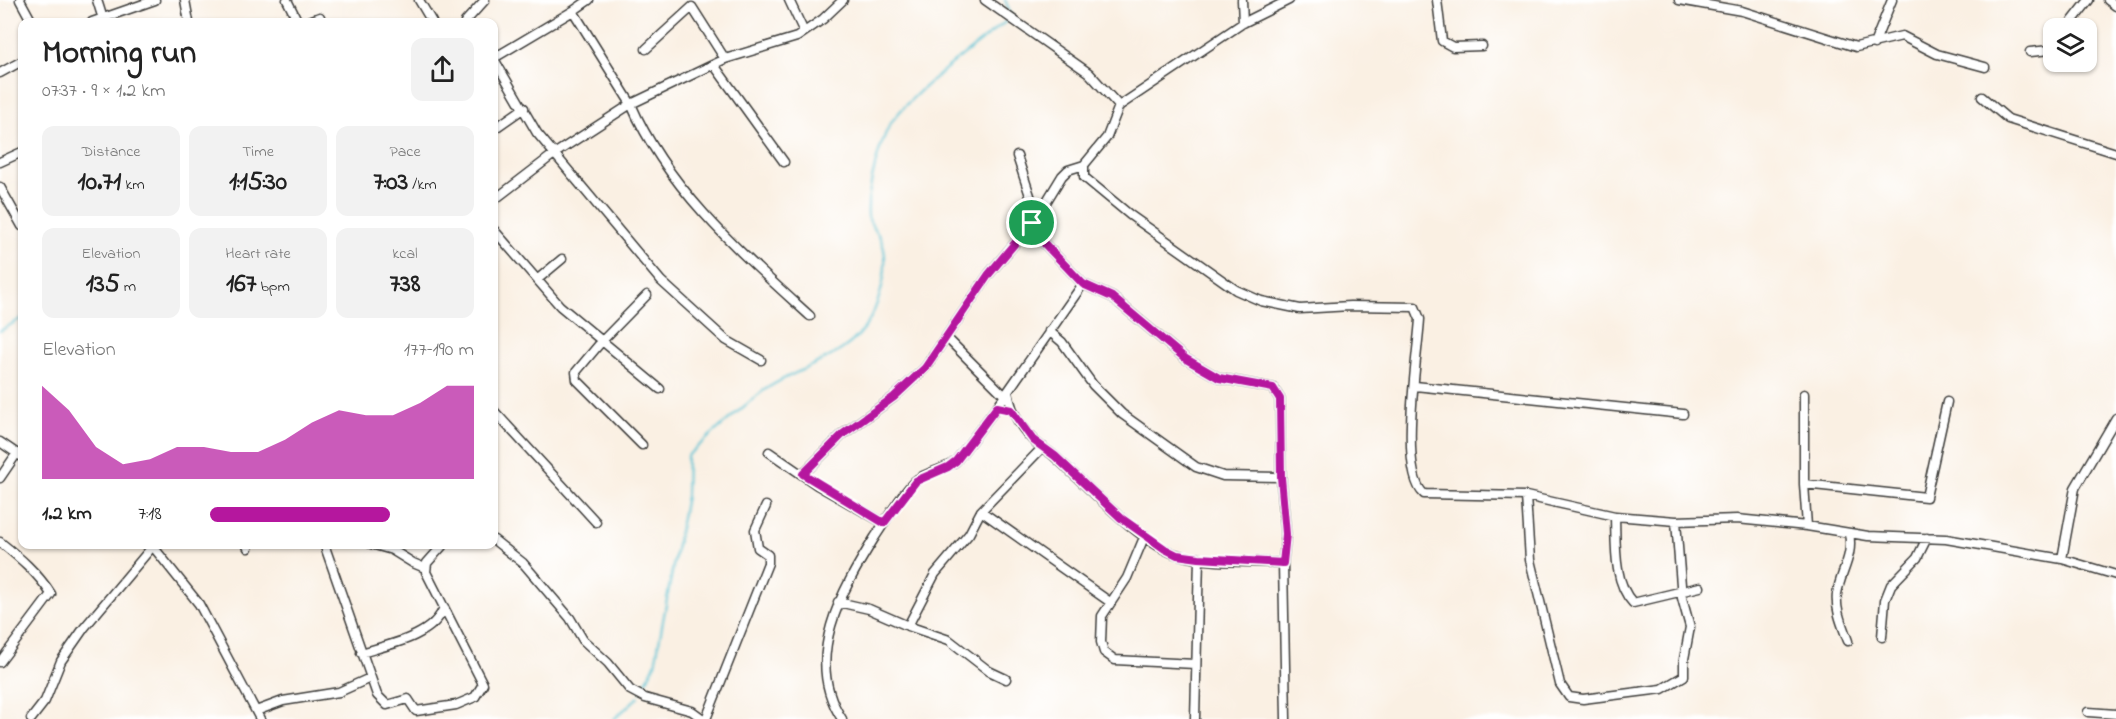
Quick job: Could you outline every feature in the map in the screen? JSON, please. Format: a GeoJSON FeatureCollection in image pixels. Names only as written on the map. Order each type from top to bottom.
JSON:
{"type":"FeatureCollection","features":[{"type":"Feature","properties":{"kind":"street"},"geometry":{"type":"LineString","coordinates":[[20,0],[30,18]]}},
{"type":"Feature","properties":{"kind":"street"},"geometry":{"type":"LineString","coordinates":[[97,0],[98,18]]}},
{"type":"Feature","properties":{"kind":"street"},"geometry":{"type":"LineString","coordinates":[[106,18],[155,0]]}},
{"type":"Feature","properties":{"kind":"street"},"geometry":{"type":"LineString","coordinates":[[185,0],[188,18]]}},
{"type":"Feature","properties":{"kind":"street"},"geometry":{"type":"LineString","coordinates":[[287,0],[296,18]]}},
{"type":"Feature","properties":{"kind":"street"},"geometry":{"type":"LineString","coordinates":[[419,0],[430,18]]}},
{"type":"Feature","properties":{"kind":"street"},"geometry":{"type":"LineString","coordinates":[[470,18],[485,0]]}},
{"type":"Feature","properties":{"kind":"street"},"geometry":{"type":"LineString","coordinates":[[498,56],[589,0]]}},
{"type":"Feature","properties":{"kind":"street"},"geometry":{"type":"LineString","coordinates":[[789,0],[804,32]]}},
{"type":"Feature","properties":{"kind":"street"},"geometry":{"type":"LineString","coordinates":[[498,197],[554,154],[631,104],[725,59],[785,41],[804,32],[843,0]]}},
{"type":"Feature","properties":{"kind":"street"},"geometry":{"type":"LineString","coordinates":[[984,0],[1089,73],[1119,106]]}},
{"type":"Feature","properties":{"kind":"street"},"geometry":{"type":"LineString","coordinates":[[1242,0],[1243,23]]}},
{"type":"Feature","properties":{"kind":"street"},"geometry":{"type":"LineString","coordinates":[[803,474],[843,434],[894,397],[925,368],[989,274],[1034,220],[1068,170],[1084,165],[1107,137],[1119,106],[1243,23],[1289,0]]}},
{"type":"Feature","properties":{"kind":"street"},"geometry":{"type":"LineString","coordinates":[[1437,0],[1442,41],[1453,47],[1482,46]]}},
{"type":"Feature","properties":{"kind":"street"},"geometry":{"type":"LineString","coordinates":[[1679,0],[1742,11],[1856,47],[1902,36],[1937,54],[1985,68]]}},
{"type":"Feature","properties":{"kind":"street"},"geometry":{"type":"LineString","coordinates":[[1874,44],[1892,0]]}},
{"type":"Feature","properties":{"kind":"street"},"geometry":{"type":"LineString","coordinates":[[2075,18],[2089,0]]}},
{"type":"Feature","properties":{"kind":"street"},"geometry":{"type":"LineString","coordinates":[[2108,0],[2116,6]]}},
{"type":"Feature","properties":{"kind":"street"},"geometry":{"type":"LineString","coordinates":[[646,49],[692,7],[725,59]]}},
{"type":"Feature","properties":{"kind":"street"},"geometry":{"type":"LineString","coordinates":[[573,11],[631,104],[645,138],[692,200],[758,269],[810,316]]}},
{"type":"Feature","properties":{"kind":"street"},"geometry":{"type":"LineString","coordinates":[[2030,51],[2043,50]]}},
{"type":"Feature","properties":{"kind":"street"},"geometry":{"type":"LineString","coordinates":[[0,72],[18,63]]}},
{"type":"Feature","properties":{"kind":"street"},"geometry":{"type":"LineString","coordinates":[[498,65],[537,133],[661,281],[726,340],[761,360]]}},
{"type":"Feature","properties":{"kind":"street"},"geometry":{"type":"LineString","coordinates":[[714,65],[784,162]]}},
{"type":"Feature","properties":{"kind":"street"},"geometry":{"type":"LineString","coordinates":[[1982,97],[2008,119],[2116,153]]}},
{"type":"Feature","properties":{"kind":"street"},"geometry":{"type":"LineString","coordinates":[[498,126],[524,108]]}},
{"type":"Feature","properties":{"kind":"street"},"geometry":{"type":"LineString","coordinates":[[0,162],[18,154]]}},
{"type":"Feature","properties":{"kind":"street"},"geometry":{"type":"LineString","coordinates":[[1017,156],[1039,238],[1083,284],[1112,297],[1186,359],[1204,370],[1234,382],[1273,388],[1278,392],[1286,534],[1283,563],[1286,719]]}},
{"type":"Feature","properties":{"kind":"street"},"geometry":{"type":"LineString","coordinates":[[1084,165],[1084,177],[1113,201],[1244,294],[1261,301],[1300,309],[1350,306],[1415,307],[1420,319],[1409,433],[1417,488],[1424,494],[1526,496],[1615,516],[1676,521],[1737,519],[1807,526],[1849,534],[1975,543],[2062,559],[2116,574]]}},
{"type":"Feature","properties":{"kind":"street"},"geometry":{"type":"LineString","coordinates":[[0,187],[18,219]]}},
{"type":"Feature","properties":{"kind":"street"},"geometry":{"type":"LineString","coordinates":[[498,234],[560,306],[660,388]]}},
{"type":"Feature","properties":{"kind":"street"},"geometry":{"type":"LineString","coordinates":[[538,279],[562,259]]}},
{"type":"Feature","properties":{"kind":"street"},"geometry":{"type":"LineString","coordinates":[[842,719],[828,696],[825,658],[838,602],[884,523],[916,481],[956,461],[1007,394],[1083,284]]}},
{"type":"Feature","properties":{"kind":"street"},"geometry":{"type":"LineString","coordinates":[[642,445],[577,380],[576,372],[602,341],[647,295]]}},
{"type":"Feature","properties":{"kind":"street"},"geometry":{"type":"LineString","coordinates":[[1049,331],[1060,339],[1093,385],[1122,414],[1196,467],[1223,476],[1281,477]]}},
{"type":"Feature","properties":{"kind":"street"},"geometry":{"type":"LineString","coordinates":[[947,338],[1007,394],[1011,410],[1033,440],[1121,518],[1145,535],[1177,555],[1283,563]]}},
{"type":"Feature","properties":{"kind":"street"},"geometry":{"type":"LineString","coordinates":[[1415,386],[1683,414]]}},
{"type":"Feature","properties":{"kind":"street"},"geometry":{"type":"LineString","coordinates":[[1804,394],[1804,484],[1807,526]]}},
{"type":"Feature","properties":{"kind":"street"},"geometry":{"type":"LineString","coordinates":[[1804,484],[1926,497],[1947,402]]}},
{"type":"Feature","properties":{"kind":"street"},"geometry":{"type":"LineString","coordinates":[[997,407],[1011,410]]}},
{"type":"Feature","properties":{"kind":"street"},"geometry":{"type":"LineString","coordinates":[[498,415],[596,522]]}},
{"type":"Feature","properties":{"kind":"street"},"geometry":{"type":"LineString","coordinates":[[2062,559],[2075,488],[2116,418]]}},
{"type":"Feature","properties":{"kind":"street"},"geometry":{"type":"LineString","coordinates":[[0,442],[18,454]]}},
{"type":"Feature","properties":{"kind":"street"},"geometry":{"type":"LineString","coordinates":[[908,626],[935,574],[969,534],[981,511],[1043,447]]}},
{"type":"Feature","properties":{"kind":"street"},"geometry":{"type":"LineString","coordinates":[[769,452],[884,523]]}},
{"type":"Feature","properties":{"kind":"street"},"geometry":{"type":"LineString","coordinates":[[0,478],[18,457]]}},
{"type":"Feature","properties":{"kind":"street"},"geometry":{"type":"LineString","coordinates":[[1526,496],[1532,570],[1560,684],[1569,697],[1583,699],[1662,689],[1684,676],[1684,659],[1690,627],[1682,590],[1676,521]]}},
{"type":"Feature","properties":{"kind":"street"},"geometry":{"type":"LineString","coordinates":[[498,543],[523,563],[570,618],[583,640],[608,663],[630,690],[645,698],[692,711],[704,719],[768,563],[768,555],[758,548],[755,530],[766,506]]}},
{"type":"Feature","properties":{"kind":"street"},"geometry":{"type":"LineString","coordinates":[[981,511],[1110,602]]}},
{"type":"Feature","properties":{"kind":"street"},"geometry":{"type":"LineString","coordinates":[[1615,516],[1617,564],[1625,595],[1633,603],[1682,590],[1700,588]]}},
{"type":"Feature","properties":{"kind":"street"},"geometry":{"type":"LineString","coordinates":[[1848,641],[1838,613],[1837,594],[1851,544],[1849,534]]}},
{"type":"Feature","properties":{"kind":"street"},"geometry":{"type":"LineString","coordinates":[[1145,535],[1127,578],[1110,602],[1101,625],[1101,642],[1108,657],[1115,660],[1196,664]]}},
{"type":"Feature","properties":{"kind":"street"},"geometry":{"type":"LineString","coordinates":[[1882,637],[1885,600],[1891,585],[1917,558],[1928,538]]}},
{"type":"Feature","properties":{"kind":"street"},"geometry":{"type":"LineString","coordinates":[[0,542],[21,559],[51,594],[0,662]]}},
{"type":"Feature","properties":{"kind":"street"},"geometry":{"type":"LineString","coordinates":[[31,719],[45,702],[61,661],[150,549]]}},
{"type":"Feature","properties":{"kind":"street"},"geometry":{"type":"LineString","coordinates":[[154,549],[199,604],[258,715],[283,701],[339,692],[370,678]]}},
{"type":"Feature","properties":{"kind":"street"},"geometry":{"type":"LineString","coordinates":[[326,549],[370,678],[377,695],[387,705],[408,699],[416,711],[456,705],[475,697],[483,684],[425,568],[413,564],[388,549]]}},
{"type":"Feature","properties":{"kind":"street"},"geometry":{"type":"LineString","coordinates":[[425,568],[440,549]]}},
{"type":"Feature","properties":{"kind":"street"},"geometry":{"type":"LineString","coordinates":[[1195,719],[1199,558]]}},
{"type":"Feature","properties":{"kind":"street"},"geometry":{"type":"LineString","coordinates":[[838,602],[869,609],[908,626],[950,640],[982,667],[1006,679]]}},
{"type":"Feature","properties":{"kind":"street"},"geometry":{"type":"LineString","coordinates":[[361,653],[410,638],[436,621],[444,608]]}},
{"type":"Feature","properties":{"kind":"street"},"geometry":{"type":"LineString","coordinates":[[2088,712],[2116,714]]}},
{"type":"Feature","properties":{"kind":"waterway"},"geometry":{"type":"LineString","coordinates":[[1005,0],[1011,14]]}},
{"type":"Feature","properties":{"kind":"waterway"},"geometry":{"type":"LineString","coordinates":[[641,692],[655,664],[686,496],[687,456],[763,391],[776,382],[836,353],[861,333],[878,301],[885,269],[884,249],[869,219],[868,206],[875,166],[888,128],[918,93],[1009,19]]}},
{"type":"Feature","properties":{"kind":"waterway"},"geometry":{"type":"LineString","coordinates":[[0,331],[18,320]]}},
{"type":"Feature","properties":{"kind":"waterway"},"geometry":{"type":"LineString","coordinates":[[614,719],[638,697]]}},
{"type":"Feature","properties":{"kind":"route"},"geometry":{"type":"LineString","coordinates":[[1032,223],[1039,238],[1083,284],[1112,297],[1186,359],[1219,378],[1273,388],[1278,392],[1286,534],[1283,563],[1199,558],[1177,555],[1165,549],[1121,518],[1055,456],[1033,440],[1011,410],[997,407],[956,461],[916,481],[884,523],[817,485],[803,474],[828,447],[894,397],[925,368],[989,274],[1032,223]]}}]}
